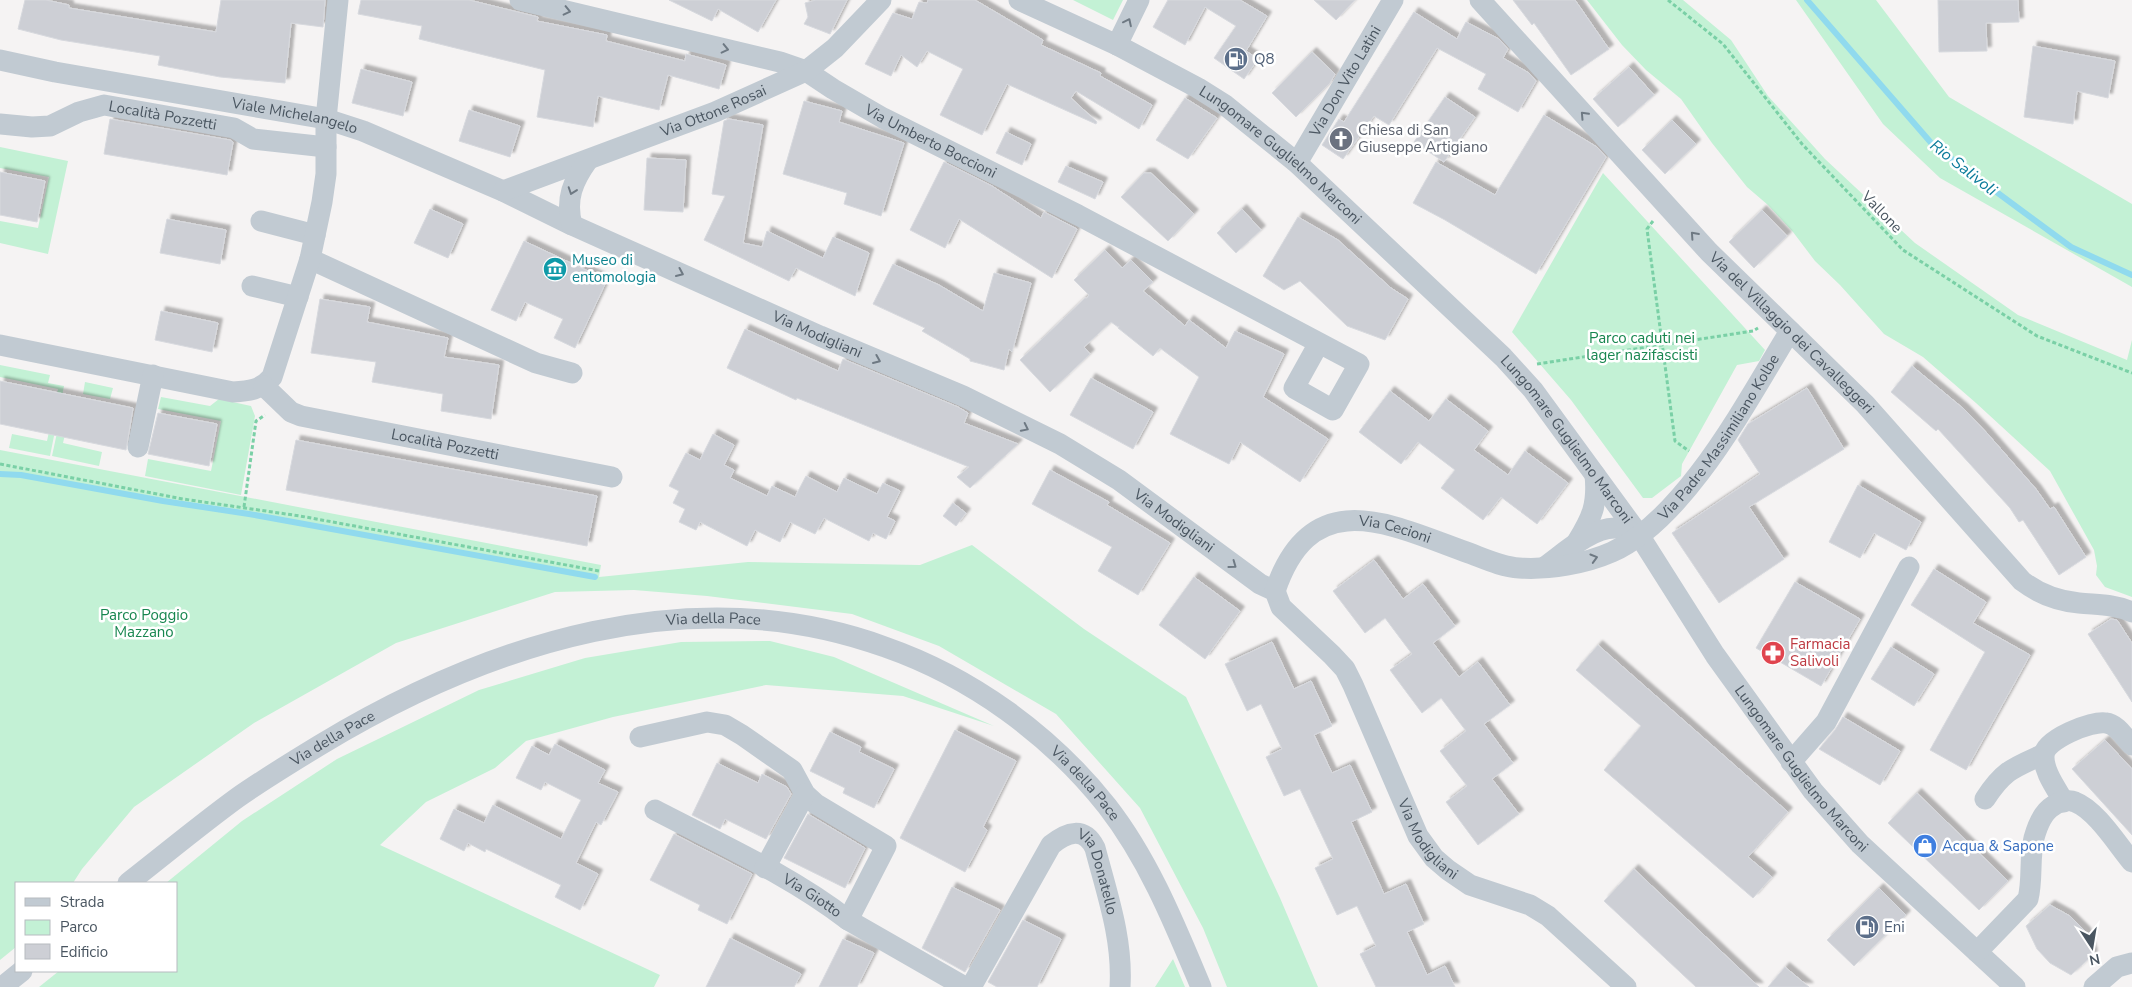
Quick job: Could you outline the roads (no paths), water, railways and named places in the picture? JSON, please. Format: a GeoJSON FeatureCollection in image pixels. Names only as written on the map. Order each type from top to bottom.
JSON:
{"type":"FeatureCollection","features":[{"type":"Feature","properties":{"kind":"street"},"geometry":{"type":"LineString","coordinates":[[0,345],[233,392],[252,390],[264,386],[272,377],[310,259],[315,235],[326,174],[326,119],[338,0]]}},
{"type":"Feature","properties":{"kind":"street","name":"Via Umberto Boccioni"},"geometry":{"type":"LineString","coordinates":[[520,0],[780,62],[806,71],[833,90],[883,118],[1078,215],[1319,343]]}},
{"type":"Feature","properties":{"kind":"street","name":"Via Ottone Rosai"},"geometry":{"type":"LineString","coordinates":[[503,191],[588,160],[621,145],[715,112],[806,71],[835,48],[881,0]]}},
{"type":"Feature","properties":{"kind":"street","name":"Lungomare Guglielmo Marconi"},"geometry":{"type":"LineString","coordinates":[[1019,0],[1117,45],[1198,88],[1225,105],[1297,163],[1512,368],[1533,390],[1639,535],[1715,655],[1812,791],[1860,844],[2016,987]]}},
{"type":"Feature","properties":{"kind":"street"},"geometry":{"type":"LineString","coordinates":[[1117,45],[1139,0]]}},
{"type":"Feature","properties":{"kind":"street","name":"Via Don Vito Latini"},"geometry":{"type":"LineString","coordinates":[[1297,163],[1392,0]]}},
{"type":"Feature","properties":{"kind":"street","name":"Via del Villaggio dei Cavalleggeri"},"geometry":{"type":"LineString","coordinates":[[1480,0],[1709,252],[1865,404],[2022,582],[2036,592],[2056,599],[2101,604],[2132,612]]}},
{"type":"Feature","properties":{"kind":"street","name":"Viale Michelangelo"},"geometry":{"type":"LineString","coordinates":[[0,60],[55,72],[326,119],[363,131],[503,191],[572,225]]}},
{"type":"Feature","properties":{"kind":"street","name":"Località Pozzetti"},"geometry":{"type":"LineString","coordinates":[[0,124],[32,127],[50,126],[79,112],[104,106],[234,128],[253,139],[326,147]]}},
{"type":"Feature","properties":{"kind":"street"},"geometry":{"type":"LineString","coordinates":[[572,225],[568,200],[578,174],[588,160]]}},
{"type":"Feature","properties":{"kind":"street"},"geometry":{"type":"LineString","coordinates":[[261,220],[315,235]]}},
{"type":"Feature","properties":{"kind":"street","name":"Via Modigliani"},"geometry":{"type":"LineString","coordinates":[[572,225],[820,336],[963,396],[1060,444],[1119,480],[1260,584],[1276,591],[1281,607],[1345,669],[1397,791],[1425,848],[1448,870],[1470,884],[1530,905],[1548,916],[1626,987]]}},
{"type":"Feature","properties":{"kind":"street"},"geometry":{"type":"LineString","coordinates":[[310,259],[536,363],[572,373]]}},
{"type":"Feature","properties":{"kind":"street"},"geometry":{"type":"LineString","coordinates":[[252,286],[298,297]]}},
{"type":"Feature","properties":{"kind":"street","name":"Via Padre Massimiliano Kolbe"},"geometry":{"type":"LineString","coordinates":[[1639,535],[1661,518],[1723,440],[1790,331]]}},
{"type":"Feature","properties":{"kind":"street"},"geometry":{"type":"LineString","coordinates":[[138,447],[154,375]]}},
{"type":"Feature","properties":{"kind":"street","name":"Località Pozzetti"},"geometry":{"type":"LineString","coordinates":[[264,386],[291,412],[301,416],[612,477]]}},
{"type":"Feature","properties":{"kind":"street"},"geometry":{"type":"LineString","coordinates":[[1578,542],[1588,525],[1594,509],[1597,494],[1595,475]]}},
{"type":"Feature","properties":{"kind":"street","name":"Via Cecioni"},"geometry":{"type":"LineString","coordinates":[[1276,591],[1281,575],[1301,542],[1327,524],[1345,520],[1365,520],[1401,528],[1497,564],[1519,568],[1546,567],[1594,559],[1614,551],[1639,535]]}},
{"type":"Feature","properties":{"kind":"street"},"geometry":{"type":"LineString","coordinates":[[1546,567],[1578,542],[1608,528],[1619,528],[1639,535]]}},
{"type":"Feature","properties":{"kind":"street"},"geometry":{"type":"LineString","coordinates":[[1791,762],[1826,722],[1909,567]]}},
{"type":"Feature","properties":{"kind":"street","name":"Via della Pace"},"geometry":{"type":"LineString","coordinates":[[129,882],[239,797],[285,766],[373,714],[487,662],[545,643],[647,622],[716,617],[762,619],[815,626],[863,639],[906,654],[952,675],[1034,731],[1075,769],[1108,808],[1135,848],[1164,900],[1201,987]]}},
{"type":"Feature","properties":{"kind":"street"},"geometry":{"type":"LineString","coordinates":[[640,737],[707,722],[725,725],[792,770],[805,794],[816,804],[886,846],[848,920]]}},
{"type":"Feature","properties":{"kind":"street"},"geometry":{"type":"LineString","coordinates":[[2064,802],[2045,766],[2044,754],[2047,746],[2073,731],[2106,722],[2116,728],[2132,745]]}},
{"type":"Feature","properties":{"kind":"street"},"geometry":{"type":"LineString","coordinates":[[1985,799],[2007,771],[2044,754]]}},
{"type":"Feature","properties":{"kind":"street"},"geometry":{"type":"LineString","coordinates":[[765,868],[805,794]]}},
{"type":"Feature","properties":{"kind":"street"},"geometry":{"type":"LineString","coordinates":[[1977,952],[2028,899],[2031,859],[2037,827],[2050,807],[2073,801],[2091,812],[2132,862]]}},
{"type":"Feature","properties":{"kind":"street","name":"Via Giotto"},"geometry":{"type":"LineString","coordinates":[[655,810],[765,868],[831,907],[848,920],[965,987]]}},
{"type":"Feature","properties":{"kind":"street","name":"Via Donatello"},"geometry":{"type":"LineString","coordinates":[[971,987],[1051,844],[1070,833],[1083,835],[1091,840],[1095,848],[1117,932],[1121,966],[1120,987]]}},
{"type":"Feature","properties":{"kind":"street"},"geometry":{"type":"LineString","coordinates":[[2094,987],[2117,967],[2132,963]]}},
{"type":"Feature","properties":{"kind":"street"},"geometry":{"type":"LineString","coordinates":[[2,987],[21,972]]}},
{"type":"Feature","properties":{"kind":"waterway","name":"Rio Salivoli"},"geometry":{"type":"LineString","coordinates":[[1807,0],[1933,145],[2071,247],[2132,275]]}},
{"type":"Feature","properties":{"kind":"waterway"},"geometry":{"type":"LineString","coordinates":[[0,474],[21,475],[163,501],[249,514],[595,577]]}},
{"type":"Feature","properties":{"kind":"place","name":"Q8"},"geometry":{"type":"Point","coordinates":[1236,59]}},
{"type":"Feature","properties":{"kind":"place","name":"Chiesa di San Giuseppe Artigiano"},"geometry":{"type":"Point","coordinates":[1341,139]}},
{"type":"Feature","properties":{"kind":"place","name":"Museo di entomologia"},"geometry":{"type":"Point","coordinates":[555,269]}},
{"type":"Feature","properties":{"kind":"place","name":"Farmacia Salivoli"},"geometry":{"type":"Point","coordinates":[1773,653]}},
{"type":"Feature","properties":{"kind":"place","name":"Acqua & Sapone"},"geometry":{"type":"Point","coordinates":[1925,846]}},
{"type":"Feature","properties":{"kind":"place","name":"Eni"},"geometry":{"type":"Point","coordinates":[1867,927]}},
{"type":"Feature","properties":{"kind":"park label","name":"Parco caduti nei lager nazifascisti"},"geometry":{"type":"Point","coordinates":[1642,346]}},
{"type":"Feature","properties":{"kind":"park label","name":"Parco Poggio Mazzano"},"geometry":{"type":"Point","coordinates":[144,624]}}]}
